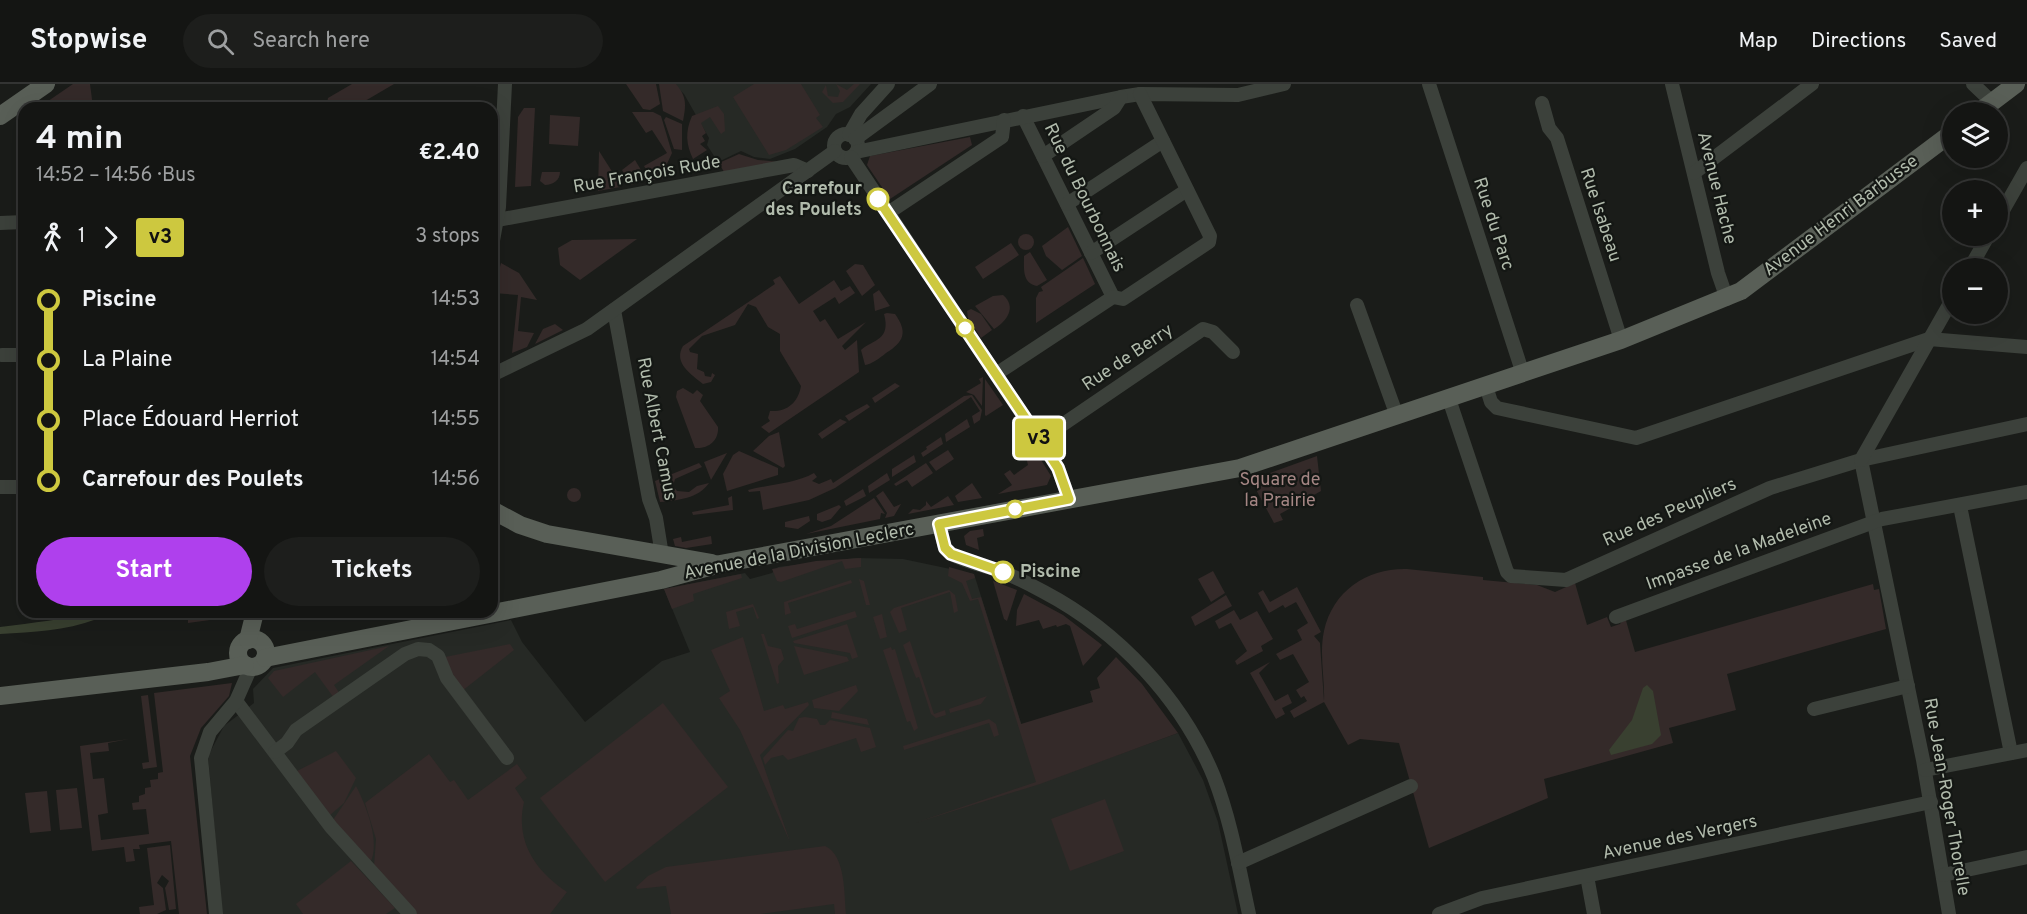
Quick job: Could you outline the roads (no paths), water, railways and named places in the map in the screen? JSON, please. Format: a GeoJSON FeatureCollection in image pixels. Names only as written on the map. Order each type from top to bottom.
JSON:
{"type":"FeatureCollection","features":[{"type":"Feature","properties":{"kind":"main road"},"geometry":{"type":"LineString","coordinates":[[20,102],[46,84]]}},
{"type":"Feature","properties":{"kind":"main road"},"geometry":{"type":"LineString","coordinates":[[1992,102],[2016,84]]}},
{"type":"Feature","properties":{"kind":"main road"},"geometry":{"type":"LineString","coordinates":[[0,116],[18,103]]}},
{"type":"Feature","properties":{"kind":"main road","name":"Avenue Henri Barbusse"},"geometry":{"type":"LineString","coordinates":[[1523,374],[1621,340],[1727,299],[1942,140]]}},
{"type":"Feature","properties":{"kind":"main road","name":"Avenue de la Division Leclerc"},"geometry":{"type":"LineString","coordinates":[[498,610],[665,579],[720,564],[1219,473],[1523,374]]}},
{"type":"Feature","properties":{"kind":"main road"},"geometry":{"type":"LineString","coordinates":[[498,513],[520,525],[547,534],[720,564]]}},
{"type":"Feature","properties":{"kind":"main road"},"geometry":{"type":"LineString","coordinates":[[498,524],[520,525]]}},
{"type":"Feature","properties":{"kind":"main road"},"geometry":{"type":"LineString","coordinates":[[644,552],[660,563],[665,579]]}},
{"type":"Feature","properties":{"kind":"main road"},"geometry":{"type":"LineString","coordinates":[[249,657],[254,618]]}},
{"type":"Feature","properties":{"kind":"main road","name":"Avenue de la Division Leclerc"},"geometry":{"type":"LineString","coordinates":[[0,696],[190,672],[208,672],[249,657],[457,618]]}},
{"type":"Feature","properties":{"kind":"street"},"geometry":{"type":"LineString","coordinates":[[498,179],[505,84]]}},
{"type":"Feature","properties":{"kind":"street"},"geometry":{"type":"LineString","coordinates":[[888,84],[861,114],[853,146],[888,213],[1058,468],[1069,499]]}},
{"type":"Feature","properties":{"kind":"street"},"geometry":{"type":"LineString","coordinates":[[835,151],[844,158],[853,146],[930,84]]}},
{"type":"Feature","properties":{"kind":"street"},"geometry":{"type":"LineString","coordinates":[[498,372],[572,338],[614,310],[835,151],[836,140],[853,146],[1140,94],[1238,95],[1284,84]]}},
{"type":"Feature","properties":{"kind":"street","name":"Rue du Parc"},"geometry":{"type":"LineString","coordinates":[[1429,84],[1523,374]]}},
{"type":"Feature","properties":{"kind":"street","name":"Avenue Hache"},"geometry":{"type":"LineString","coordinates":[[1672,84],[1718,273],[1727,299]]}},
{"type":"Feature","properties":{"kind":"street"},"geometry":{"type":"LineString","coordinates":[[1694,173],[1812,84]]}},
{"type":"Feature","properties":{"kind":"street"},"geometry":{"type":"LineString","coordinates":[[1973,84],[1982,102]]}},
{"type":"Feature","properties":{"kind":"street"},"geometry":{"type":"LineString","coordinates":[[996,374],[1113,297],[1123,299],[1209,242],[1210,236],[1140,94]]}},
{"type":"Feature","properties":{"kind":"street"},"geometry":{"type":"LineString","coordinates":[[1043,156],[1114,108],[1121,97]]}},
{"type":"Feature","properties":{"kind":"street","name":"Rue Isabeau"},"geometry":{"type":"LineString","coordinates":[[1542,103],[1549,128],[1557,138],[1621,340]]}},
{"type":"Feature","properties":{"kind":"street","name":"Rue du Bourbonnais"},"geometry":{"type":"LineString","coordinates":[[1023,116],[1113,297]]}},
{"type":"Feature","properties":{"kind":"street"},"geometry":{"type":"LineString","coordinates":[[888,213],[1002,138],[1004,120]]}},
{"type":"Feature","properties":{"kind":"street"},"geometry":{"type":"LineString","coordinates":[[1067,204],[1162,141]]}},
{"type":"Feature","properties":{"kind":"street","name":"Rue François Rude"},"geometry":{"type":"LineString","coordinates":[[498,219],[794,165],[808,171]]}},
{"type":"Feature","properties":{"kind":"street"},"geometry":{"type":"LineString","coordinates":[[2008,201],[2027,168]]}},
{"type":"Feature","properties":{"kind":"street"},"geometry":{"type":"LineString","coordinates":[[1091,254],[1187,190]]}},
{"type":"Feature","properties":{"kind":"street"},"geometry":{"type":"LineString","coordinates":[[0,223],[18,222]]}},
{"type":"Feature","properties":{"kind":"street"},"geometry":{"type":"LineString","coordinates":[[1357,305],[1397,416]]}},
{"type":"Feature","properties":{"kind":"street","name":"Rue Albert Camus"},"geometry":{"type":"LineString","coordinates":[[614,310],[649,499],[663,555]]}},
{"type":"Feature","properties":{"kind":"street"},"geometry":{"type":"LineString","coordinates":[[1861,460],[1942,317]]}},
{"type":"Feature","properties":{"kind":"street","name":"Rue de Berry"},"geometry":{"type":"LineString","coordinates":[[1040,440],[1203,329],[1213,332],[1233,352]]}},
{"type":"Feature","properties":{"kind":"street"},"geometry":{"type":"LineString","coordinates":[[1486,386],[1491,402],[1497,408],[1636,438],[1929,339],[2027,347]]}},
{"type":"Feature","properties":{"kind":"street"},"geometry":{"type":"LineString","coordinates":[[1,354],[18,355]]}},
{"type":"Feature","properties":{"kind":"street","name":"Rue des Peupliers"},"geometry":{"type":"LineString","coordinates":[[1449,399],[1507,572],[1511,576],[1566,580],[1770,488],[1861,460],[2027,424]]}},
{"type":"Feature","properties":{"kind":"street","name":"Rue Jean-Roger Thorelle"},"geometry":{"type":"LineString","coordinates":[[1861,460],[1887,582],[1902,687],[1925,770],[1949,914]]}},
{"type":"Feature","properties":{"kind":"street"},"geometry":{"type":"LineString","coordinates":[[0,487],[18,487]]}},
{"type":"Feature","properties":{"kind":"street","name":"Impasse de la Madeleine"},"geometry":{"type":"LineString","coordinates":[[1616,617],[1875,522],[2027,492]]}},
{"type":"Feature","properties":{"kind":"street"},"geometry":{"type":"LineString","coordinates":[[1960,506],[2011,753]]}},
{"type":"Feature","properties":{"kind":"street"},"geometry":{"type":"LineString","coordinates":[[939,524],[945,548],[951,554],[1004,573],[1065,604],[1098,627],[1140,665],[1172,703],[1204,755],[1226,813],[1249,914]]}},
{"type":"Feature","properties":{"kind":"street"},"geometry":{"type":"LineString","coordinates":[[275,752],[296,730],[405,654],[418,649],[429,650],[438,656],[447,678],[507,758]]}},
{"type":"Feature","properties":{"kind":"street"},"geometry":{"type":"LineString","coordinates":[[216,914],[201,758],[210,732],[236,701],[249,657]]}},
{"type":"Feature","properties":{"kind":"street"},"geometry":{"type":"LineString","coordinates":[[1814,709],[1902,687]]}},
{"type":"Feature","properties":{"kind":"street"},"geometry":{"type":"LineString","coordinates":[[236,701],[335,831],[410,914]]}},
{"type":"Feature","properties":{"kind":"street"},"geometry":{"type":"LineString","coordinates":[[1925,770],[2027,750]]}},
{"type":"Feature","properties":{"kind":"street"},"geometry":{"type":"LineString","coordinates":[[1238,862],[1411,786]]}},
{"type":"Feature","properties":{"kind":"street","name":"Avenue des Vergers"},"geometry":{"type":"LineString","coordinates":[[1439,914],[1482,898],[1930,802]]}},
{"type":"Feature","properties":{"kind":"street"},"geometry":{"type":"LineString","coordinates":[[1943,875],[2027,857]]}},
{"type":"Feature","properties":{"kind":"street"},"geometry":{"type":"LineString","coordinates":[[1587,876],[1594,914]]}},
{"type":"Feature","properties":{"kind":"place","name":"Carrefour des Poulets"},"geometry":{"type":"Point","coordinates":[878,199]}},
{"type":"Feature","properties":{"kind":"place","name":"Piscine"},"geometry":{"type":"Point","coordinates":[1003,572]}},
{"type":"Feature","properties":{"kind":"park label","name":"Square de la Prairie"},"geometry":{"type":"Point","coordinates":[1280,490]}}]}
